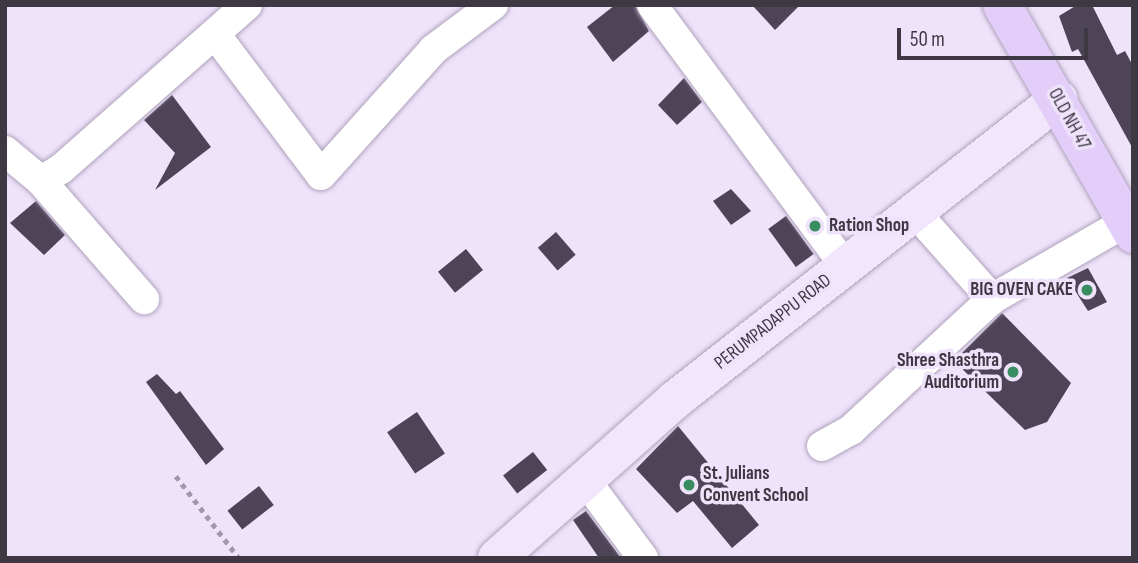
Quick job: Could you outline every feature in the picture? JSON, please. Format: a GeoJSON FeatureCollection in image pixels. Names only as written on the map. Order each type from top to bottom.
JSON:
{"type":"FeatureCollection","features":[{"type":"Feature","properties":{"kind":"main road","name":"OLD NH 47"},"geometry":{"type":"LineString","coordinates":[[1002,5],[1058,99],[1129,228]]}},
{"type":"Feature","properties":{"kind":"main road","name":"PERUMPADAPPU ROAD"},"geometry":{"type":"LineString","coordinates":[[498,558],[676,399],[1058,99]]}},
{"type":"Feature","properties":{"kind":"street"},"geometry":{"type":"LineString","coordinates":[[41,181],[247,5]]}},
{"type":"Feature","properties":{"kind":"street"},"geometry":{"type":"LineString","coordinates":[[215,34],[321,175],[434,49],[494,5]]}},
{"type":"Feature","properties":{"kind":"street"},"geometry":{"type":"LineString","coordinates":[[652,5],[845,266]]}},
{"type":"Feature","properties":{"kind":"street"},"geometry":{"type":"LineString","coordinates":[[5,151],[41,181],[144,299]]}},
{"type":"Feature","properties":{"kind":"street"},"geometry":{"type":"LineString","coordinates":[[914,211],[992,299]]}},
{"type":"Feature","properties":{"kind":"street"},"geometry":{"type":"LineString","coordinates":[[822,446],[851,430],[992,299],[1129,228]]}},
{"type":"Feature","properties":{"kind":"street"},"geometry":{"type":"LineString","coordinates":[[586,481],[643,558]]}},
{"type":"Feature","properties":{"kind":"path"},"geometry":{"type":"LineString","coordinates":[[176,476],[239,558]]}},
{"type":"Feature","properties":{"kind":"building"},"geometry":{"type":"Polygon","coordinates":[[[615,5],[635,5],[649,31],[613,62],[587,27],[615,5]]]}},
{"type":"Feature","properties":{"kind":"building"},"geometry":{"type":"Polygon","coordinates":[[[752,5],[800,5],[775,30],[752,5]]]}},
{"type":"Feature","properties":{"kind":"building"},"geometry":{"type":"Polygon","coordinates":[[[1077,5],[1092,5],[1117,55],[1125,51],[1133,66],[1133,149],[1078,49],[1072,52],[1059,16],[1077,5]]]}},
{"type":"Feature","properties":{"kind":"building"},"geometry":{"type":"Polygon","coordinates":[[[684,78],[702,102],[677,125],[658,105],[684,78]]]}},
{"type":"Feature","properties":{"kind":"building"},"geometry":{"type":"Polygon","coordinates":[[[172,95],[211,147],[155,190],[175,153],[144,120],[172,95]]]}},
{"type":"Feature","properties":{"kind":"building"},"geometry":{"type":"Polygon","coordinates":[[[731,189],[751,211],[731,225],[713,201],[731,189]]]}},
{"type":"Feature","properties":{"kind":"building"},"geometry":{"type":"Polygon","coordinates":[[[36,201],[65,235],[44,255],[10,223],[36,201]]]}},
{"type":"Feature","properties":{"kind":"building"},"geometry":{"type":"Polygon","coordinates":[[[786,216],[814,254],[796,267],[768,229],[786,216]]]}},
{"type":"Feature","properties":{"kind":"building"},"geometry":{"type":"Polygon","coordinates":[[[556,232],[576,255],[558,270],[538,248],[556,232]]]}},
{"type":"Feature","properties":{"kind":"building"},"geometry":{"type":"Polygon","coordinates":[[[466,249],[483,270],[455,293],[438,272],[466,249]]]}},
{"type":"Feature","properties":{"kind":"building","name":"BIG OVEN CAKE"},"geometry":{"type":"Polygon","coordinates":[[[1088,268],[1107,302],[1088,311],[1067,278],[1088,268]]]}},
{"type":"Feature","properties":{"kind":"building","name":"Shree Shasthra Auditorium"},"geometry":{"type":"Polygon","coordinates":[[[1002,313],[1071,383],[1047,422],[1025,430],[954,361],[1002,313]]]}},
{"type":"Feature","properties":{"kind":"building"},"geometry":{"type":"Polygon","coordinates":[[[157,374],[176,394],[180,391],[224,449],[206,465],[146,382],[157,374]]]}},
{"type":"Feature","properties":{"kind":"building"},"geometry":{"type":"Polygon","coordinates":[[[417,412],[445,453],[415,474],[387,432],[417,412]]]}},
{"type":"Feature","properties":{"kind":"building","name":"St. Julians Convent School"},"geometry":{"type":"Polygon","coordinates":[[[678,426],[759,525],[732,548],[693,501],[677,513],[636,469],[678,426]]]}},
{"type":"Feature","properties":{"kind":"building"},"geometry":{"type":"Polygon","coordinates":[[[533,452],[547,470],[517,494],[503,475],[533,452]]]}},
{"type":"Feature","properties":{"kind":"building"},"geometry":{"type":"Polygon","coordinates":[[[259,486],[274,505],[242,530],[227,511],[259,486]]]}},
{"type":"Feature","properties":{"kind":"building"},"geometry":{"type":"Polygon","coordinates":[[[586,511],[621,558],[599,558],[573,520],[586,511]]]}},
{"type":"Feature","properties":{"kind":"place","name":"Ration Shop"},"geometry":{"type":"Point","coordinates":[815,226]}},
{"type":"Feature","properties":{"kind":"place","name":"BIG OVEN CAKE"},"geometry":{"type":"Point","coordinates":[1087,290]}},
{"type":"Feature","properties":{"kind":"place","name":"Shree Shasthra Auditorium"},"geometry":{"type":"Point","coordinates":[1013,372]}},
{"type":"Feature","properties":{"kind":"place","name":"St. Julians Convent School"},"geometry":{"type":"Point","coordinates":[689,485]}}]}
